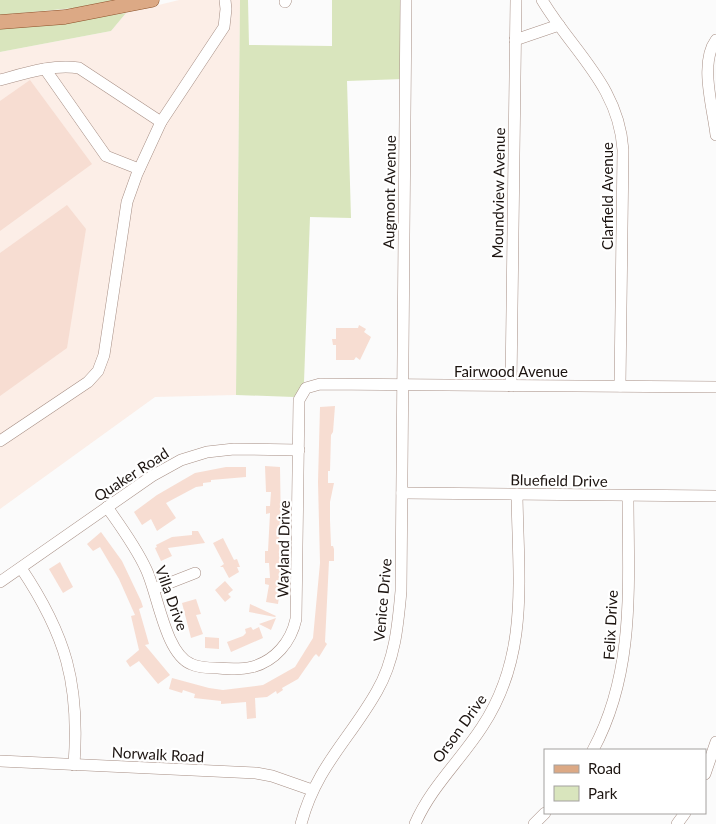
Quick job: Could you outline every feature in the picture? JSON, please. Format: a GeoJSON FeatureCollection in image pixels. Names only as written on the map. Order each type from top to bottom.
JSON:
{"type":"FeatureCollection","features":[{"type":"Feature","properties":{"kind":"main road"},"geometry":{"type":"LineString","coordinates":[[0,22],[65,17],[152,0]]}},
{"type":"Feature","properties":{"kind":"street"},"geometry":{"type":"LineString","coordinates":[[0,441],[88,382],[98,371],[104,355],[127,202],[139,169],[161,122],[224,27],[225,0]]}},
{"type":"Feature","properties":{"kind":"street","name":"Augmont Avenue"},"geometry":{"type":"LineString","coordinates":[[403,385],[406,0]]}},
{"type":"Feature","properties":{"kind":"street","name":"Moundview Avenue"},"geometry":{"type":"LineString","coordinates":[[511,386],[516,0]]}},
{"type":"Feature","properties":{"kind":"street","name":"Clarfield Avenue"},"geometry":{"type":"LineString","coordinates":[[542,0],[611,99],[619,118],[622,139],[620,386]]}},
{"type":"Feature","properties":{"kind":"street"},"geometry":{"type":"LineString","coordinates":[[515,40],[559,25]]}},
{"type":"Feature","properties":{"kind":"street"},"geometry":{"type":"LineString","coordinates":[[713,44],[707,68],[716,135]]}},
{"type":"Feature","properties":{"kind":"street"},"geometry":{"type":"LineString","coordinates":[[0,80],[45,69],[66,66],[79,68],[161,122]]}},
{"type":"Feature","properties":{"kind":"street"},"geometry":{"type":"LineString","coordinates":[[45,69],[106,156],[139,169]]}},
{"type":"Feature","properties":{"kind":"street","name":"Fairwood Avenue"},"geometry":{"type":"LineString","coordinates":[[306,388],[320,384],[716,388]]}},
{"type":"Feature","properties":{"kind":"street","name":"Venice Drive"},"geometry":{"type":"LineString","coordinates":[[301,824],[312,790],[330,759],[378,689],[393,651],[398,630],[401,591],[403,385]]}},
{"type":"Feature","properties":{"kind":"street","name":"Wayland Drive"},"geometry":{"type":"LineString","coordinates":[[228,669],[253,667],[269,660],[287,641],[294,629],[298,609],[300,400],[306,388]]}},
{"type":"Feature","properties":{"kind":"street","name":"Quaker Road"},"geometry":{"type":"LineString","coordinates":[[0,582],[166,468],[195,455],[234,449],[299,450]]}},
{"type":"Feature","properties":{"kind":"street","name":"Bluefield Drive"},"geometry":{"type":"LineString","coordinates":[[402,493],[716,496]]}},
{"type":"Feature","properties":{"kind":"street","name":"Orson Drive"},"geometry":{"type":"LineString","coordinates":[[415,824],[443,777],[482,728],[504,689],[510,674],[516,648],[518,622],[518,494]]}},
{"type":"Feature","properties":{"kind":"street","name":"Felix Drive"},"geometry":{"type":"LineString","coordinates":[[593,749],[616,696],[626,649],[628,496]]}},
{"type":"Feature","properties":{"kind":"street","name":"Villa Drive"},"geometry":{"type":"LineString","coordinates":[[107,507],[135,549],[154,589],[171,641],[178,655],[191,664],[198,666],[228,669]]}},
{"type":"Feature","properties":{"kind":"street"},"geometry":{"type":"LineString","coordinates":[[20,568],[50,615],[67,657],[75,702],[74,765]]}},
{"type":"Feature","properties":{"kind":"street"},"geometry":{"type":"LineString","coordinates":[[154,589],[196,573]]}},
{"type":"Feature","properties":{"kind":"street"},"geometry":{"type":"LineString","coordinates":[[706,771],[716,742]]}},
{"type":"Feature","properties":{"kind":"street","name":"Norwalk Road"},"geometry":{"type":"LineString","coordinates":[[0,761],[256,773],[272,776],[312,790]]}},
{"type":"Feature","properties":{"kind":"street"},"geometry":{"type":"LineString","coordinates":[[534,824],[544,814]]}},
{"type":"Feature","properties":{"kind":"shaded area"},"geometry":{"type":"Polygon","coordinates":[[[179,0],[240,0],[236,395],[155,397],[0,509],[0,52],[111,31],[126,13],[179,0]]]}},
{"type":"Feature","properties":{"kind":"green space"},"geometry":{"type":"Polygon","coordinates":[[[0,0],[114,0],[74,8],[0,15],[0,0]]]}},
{"type":"Feature","properties":{"kind":"green space"},"geometry":{"type":"Polygon","coordinates":[[[240,0],[248,0],[249,45],[332,46],[332,0],[403,0],[403,79],[347,81],[351,218],[310,217],[304,382],[294,397],[236,395],[240,0]]]}},
{"type":"Feature","properties":{"kind":"green space"},"geometry":{"type":"Polygon","coordinates":[[[126,13],[111,31],[0,52],[0,27],[37,26],[126,13]]]}},
{"type":"Feature","properties":{"kind":"building"},"geometry":{"type":"Polygon","coordinates":[[[30,80],[92,164],[0,231],[0,101],[30,80]]]}},
{"type":"Feature","properties":{"kind":"building"},"geometry":{"type":"Polygon","coordinates":[[[67,205],[86,229],[67,348],[0,396],[0,253],[67,205]]]}},
{"type":"Feature","properties":{"kind":"building"},"geometry":{"type":"Polygon","coordinates":[[[359,325],[366,329],[364,332],[371,337],[360,360],[356,357],[354,360],[336,360],[336,345],[333,345],[332,339],[336,339],[336,328],[358,328],[359,325]]]}},
{"type":"Feature","properties":{"kind":"building"},"geometry":{"type":"Polygon","coordinates":[[[335,406],[333,432],[331,435],[330,471],[328,471],[328,483],[334,483],[330,502],[330,520],[331,546],[334,549],[334,561],[329,561],[325,642],[327,644],[319,657],[316,654],[314,656],[298,679],[282,688],[283,690],[277,694],[276,691],[267,697],[255,698],[256,718],[247,719],[246,702],[221,704],[221,701],[194,698],[195,694],[183,690],[182,693],[169,689],[172,678],[223,690],[263,685],[295,667],[313,638],[320,563],[318,482],[320,407],[335,406]]]}},
{"type":"Feature","properties":{"kind":"building"},"geometry":{"type":"Polygon","coordinates":[[[265,466],[280,467],[281,531],[279,531],[280,590],[278,604],[266,602],[269,585],[265,584],[265,578],[270,578],[269,563],[265,563],[265,551],[268,551],[270,513],[266,514],[266,506],[270,506],[271,492],[266,492],[265,466]]]}},
{"type":"Feature","properties":{"kind":"building"},"geometry":{"type":"Polygon","coordinates":[[[226,467],[246,467],[246,477],[211,480],[211,482],[203,483],[203,486],[196,487],[166,503],[176,518],[157,531],[151,519],[142,525],[134,512],[157,495],[195,473],[226,467]]]}},
{"type":"Feature","properties":{"kind":"building"},"geometry":{"type":"Polygon","coordinates":[[[192,531],[198,531],[205,543],[168,548],[172,556],[161,561],[155,548],[157,547],[156,545],[172,537],[192,535],[192,531]]]}},
{"type":"Feature","properties":{"kind":"building"},"geometry":{"type":"Polygon","coordinates":[[[101,532],[122,561],[141,601],[143,607],[139,609],[149,644],[145,645],[170,675],[158,684],[139,661],[130,667],[126,661],[139,650],[131,616],[135,615],[119,579],[100,547],[93,551],[87,544],[101,532]]]}},
{"type":"Feature","properties":{"kind":"building"},"geometry":{"type":"Polygon","coordinates":[[[223,538],[234,560],[237,559],[240,567],[237,567],[239,572],[229,578],[223,567],[220,567],[224,564],[213,543],[223,538]]]}},
{"type":"Feature","properties":{"kind":"building"},"geometry":{"type":"Polygon","coordinates":[[[60,562],[73,587],[63,593],[49,569],[60,562]]]}},
{"type":"Feature","properties":{"kind":"building"},"geometry":{"type":"Polygon","coordinates":[[[225,581],[233,590],[228,594],[231,597],[225,602],[215,590],[225,581]]]}},
{"type":"Feature","properties":{"kind":"building"},"geometry":{"type":"Polygon","coordinates":[[[196,599],[201,614],[196,615],[203,634],[191,638],[182,603],[196,599]]]}},
{"type":"Feature","properties":{"kind":"building"},"geometry":{"type":"Polygon","coordinates":[[[250,604],[276,616],[249,612],[250,604]]]}},
{"type":"Feature","properties":{"kind":"building"},"geometry":{"type":"Polygon","coordinates":[[[276,618],[271,630],[259,624],[276,618]]]}},
{"type":"Feature","properties":{"kind":"building"},"geometry":{"type":"Polygon","coordinates":[[[251,627],[253,630],[259,627],[263,638],[231,652],[227,642],[243,636],[246,633],[245,629],[251,627]]]}},
{"type":"Feature","properties":{"kind":"building"},"geometry":{"type":"Polygon","coordinates":[[[205,637],[219,638],[219,649],[205,648],[205,637]]]}}]}
